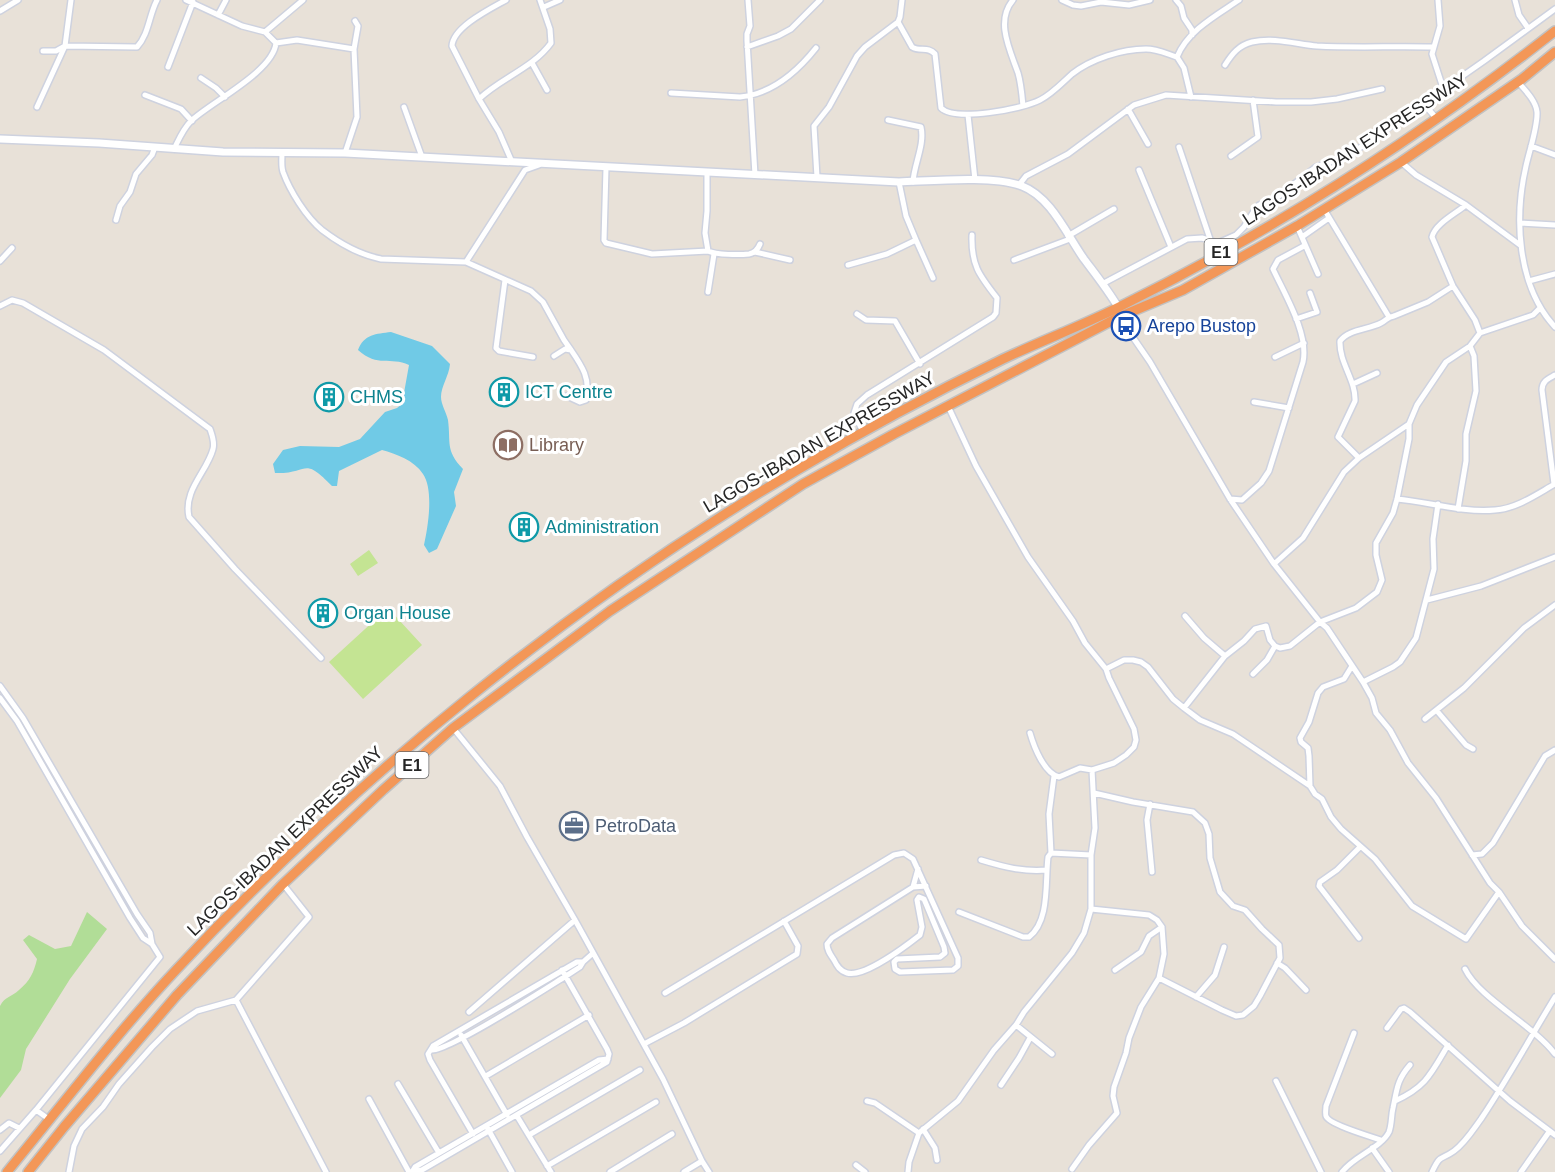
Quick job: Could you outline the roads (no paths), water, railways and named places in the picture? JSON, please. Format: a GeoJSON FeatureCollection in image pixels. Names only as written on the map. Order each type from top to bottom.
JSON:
{"type":"FeatureCollection","features":[{"type":"Feature","properties":{"kind":"highway","name":"LAGOS-IBADAN EXPRESSWAY"},"geometry":{"type":"LineString","coordinates":[[7,1172],[117,1037],[223,920],[298,848],[433,726],[598,599],[702,529],[863,432],[1003,359],[1118,307],[1249,237],[1375,159],[1496,78],[1555,31]]}},
{"type":"Feature","properties":{"kind":"highway","name":"LAGOS-IBADAN EXPRESSWAY"},"geometry":{"type":"LineString","coordinates":[[28,1172],[177,995],[284,884],[383,790],[453,728],[610,611],[738,525],[804,484],[1119,317],[1183,290],[1297,226],[1401,162],[1518,82],[1555,52]]}},
{"type":"Feature","properties":{"kind":"street"},"geometry":{"type":"LineString","coordinates":[[0,11],[18,0]]}},
{"type":"Feature","properties":{"kind":"street"},"geometry":{"type":"LineString","coordinates":[[37,107],[65,46],[70,0]]}},
{"type":"Feature","properties":{"kind":"street"},"geometry":{"type":"LineString","coordinates":[[43,51],[56,51],[65,46],[137,47],[145,36],[151,12],[157,0]]}},
{"type":"Feature","properties":{"kind":"street"},"geometry":{"type":"LineString","coordinates":[[218,15],[226,0]]}},
{"type":"Feature","properties":{"kind":"street"},"geometry":{"type":"LineString","coordinates":[[265,32],[303,0]]}},
{"type":"Feature","properties":{"kind":"street"},"geometry":{"type":"LineString","coordinates":[[490,0],[493,7]]}},
{"type":"Feature","properties":{"kind":"street"},"geometry":{"type":"LineString","coordinates":[[506,0],[459,29],[452,46],[499,132],[512,162]]}},
{"type":"Feature","properties":{"kind":"street"},"geometry":{"type":"LineString","coordinates":[[479,99],[490,88],[532,63],[551,43],[544,7],[540,0]]}},
{"type":"Feature","properties":{"kind":"street"},"geometry":{"type":"LineString","coordinates":[[544,7],[560,0]]}},
{"type":"Feature","properties":{"kind":"street"},"geometry":{"type":"LineString","coordinates":[[748,0],[750,26],[747,34],[747,47],[755,175]]}},
{"type":"Feature","properties":{"kind":"street"},"geometry":{"type":"LineString","coordinates":[[747,47],[791,29],[820,0]]}},
{"type":"Feature","properties":{"kind":"street"},"geometry":{"type":"LineString","coordinates":[[817,177],[814,126],[830,107],[857,56],[870,43],[898,24],[902,0]]}},
{"type":"Feature","properties":{"kind":"street"},"geometry":{"type":"LineString","coordinates":[[1013,0],[1005,12],[1005,35],[1020,82],[1023,106]]}},
{"type":"Feature","properties":{"kind":"street"},"geometry":{"type":"LineString","coordinates":[[1062,0],[1081,6],[1106,2],[1129,4],[1150,0]]}},
{"type":"Feature","properties":{"kind":"street"},"geometry":{"type":"LineString","coordinates":[[1176,0],[1192,30],[1192,35]]}},
{"type":"Feature","properties":{"kind":"street"},"geometry":{"type":"LineString","coordinates":[[1177,57],[1192,35],[1217,13],[1239,0]]}},
{"type":"Feature","properties":{"kind":"street"},"geometry":{"type":"LineString","coordinates":[[1438,0],[1440,26],[1432,47],[1434,63],[1443,88]]}},
{"type":"Feature","properties":{"kind":"street"},"geometry":{"type":"LineString","coordinates":[[1515,0],[1519,15],[1528,28]]}},
{"type":"Feature","properties":{"kind":"street"},"geometry":{"type":"LineString","coordinates":[[168,67],[190,1],[253,30],[265,32],[276,43]]}},
{"type":"Feature","properties":{"kind":"street"},"geometry":{"type":"LineString","coordinates":[[1104,283],[1194,237],[1218,243],[1236,235],[1260,205],[1275,199],[1316,167],[1348,156],[1555,9]]}},
{"type":"Feature","properties":{"kind":"street"},"geometry":{"type":"LineString","coordinates":[[345,153],[357,117],[354,49],[358,26],[355,21]]}},
{"type":"Feature","properties":{"kind":"street"},"geometry":{"type":"LineString","coordinates":[[898,24],[912,47],[927,49],[935,54],[943,111],[968,115],[1023,106],[1039,100],[1074,72],[1113,55],[1144,49],[1177,57],[1184,68],[1191,97]]}},
{"type":"Feature","properties":{"kind":"street"},"geometry":{"type":"LineString","coordinates":[[276,43],[297,40],[354,49]]}},
{"type":"Feature","properties":{"kind":"street"},"geometry":{"type":"LineString","coordinates":[[1225,65],[1242,45],[1253,41],[1271,40],[1314,46],[1432,47]]}},
{"type":"Feature","properties":{"kind":"street"},"geometry":{"type":"LineString","coordinates":[[174,149],[180,135],[192,121],[247,81],[275,50],[276,43]]}},
{"type":"Feature","properties":{"kind":"street"},"geometry":{"type":"LineString","coordinates":[[671,93],[751,96],[792,74],[816,48]]}},
{"type":"Feature","properties":{"kind":"street"},"geometry":{"type":"LineString","coordinates":[[532,63],[547,90]]}},
{"type":"Feature","properties":{"kind":"street"},"geometry":{"type":"LineString","coordinates":[[201,78],[216,88],[225,98]]}},
{"type":"Feature","properties":{"kind":"street"},"geometry":{"type":"LineString","coordinates":[[1518,82],[1531,96],[1537,111],[1523,186],[1520,245],[1529,281],[1540,308],[1555,327]]}},
{"type":"Feature","properties":{"kind":"street"},"geometry":{"type":"LineString","coordinates":[[1019,185],[1026,176],[1068,154],[1134,105],[1166,95],[1311,102],[1382,89]]}},
{"type":"Feature","properties":{"kind":"street"},"geometry":{"type":"LineString","coordinates":[[145,95],[181,109],[192,121]]}},
{"type":"Feature","properties":{"kind":"street"},"geometry":{"type":"LineString","coordinates":[[1230,156],[1258,136],[1253,100]]}},
{"type":"Feature","properties":{"kind":"street"},"geometry":{"type":"LineString","coordinates":[[1424,104],[1436,118]]}},
{"type":"Feature","properties":{"kind":"street"},"geometry":{"type":"LineString","coordinates":[[404,107],[422,157]]}},
{"type":"Feature","properties":{"kind":"street"},"geometry":{"type":"LineString","coordinates":[[1128,109],[1148,144]]}},
{"type":"Feature","properties":{"kind":"street"},"geometry":{"type":"LineString","coordinates":[[968,115],[975,180]]}},
{"type":"Feature","properties":{"kind":"street"},"geometry":{"type":"LineString","coordinates":[[888,120],[919,126],[922,130],[913,182]]}},
{"type":"Feature","properties":{"kind":"street"},"geometry":{"type":"LineString","coordinates":[[0,139],[174,149],[345,153],[899,182],[975,180],[1019,185],[1038,196],[1051,210],[1104,283],[1118,307]]}},
{"type":"Feature","properties":{"kind":"street"},"geometry":{"type":"LineString","coordinates":[[1532,146],[1555,156]]}},
{"type":"Feature","properties":{"kind":"street"},"geometry":{"type":"LineString","coordinates":[[116,220],[120,206],[130,192],[136,174],[152,155],[155,147]]}},
{"type":"Feature","properties":{"kind":"street"},"geometry":{"type":"LineString","coordinates":[[1179,147],[1211,242]]}},
{"type":"Feature","properties":{"kind":"street"},"geometry":{"type":"LineString","coordinates":[[282,153],[283,172],[301,204],[322,230],[343,243],[381,260],[466,262],[536,295],[543,302],[586,374],[589,391],[586,400],[580,402],[567,396]]}},
{"type":"Feature","properties":{"kind":"street"},"geometry":{"type":"LineString","coordinates":[[1401,162],[1416,175],[1466,206],[1520,245]]}},
{"type":"Feature","properties":{"kind":"street"},"geometry":{"type":"LineString","coordinates":[[466,262],[525,170],[540,164]]}},
{"type":"Feature","properties":{"kind":"street"},"geometry":{"type":"LineString","coordinates":[[606,168],[604,240],[606,243],[652,254],[749,254],[755,252],[790,260]]}},
{"type":"Feature","properties":{"kind":"street"},"geometry":{"type":"LineString","coordinates":[[1139,170],[1171,247]]}},
{"type":"Feature","properties":{"kind":"street"},"geometry":{"type":"LineString","coordinates":[[706,172],[705,233],[711,253],[708,291]]}},
{"type":"Feature","properties":{"kind":"street"},"geometry":{"type":"LineString","coordinates":[[899,182],[906,216],[933,278]]}},
{"type":"Feature","properties":{"kind":"street"},"geometry":{"type":"LineString","coordinates":[[1466,206],[1438,227],[1432,237],[1453,286],[1475,320],[1480,333]]}},
{"type":"Feature","properties":{"kind":"street"},"geometry":{"type":"LineString","coordinates":[[1324,209],[1389,317]]}},
{"type":"Feature","properties":{"kind":"street"},"geometry":{"type":"LineString","coordinates":[[1014,260],[1069,237],[1114,210]]}},
{"type":"Feature","properties":{"kind":"street"},"geometry":{"type":"LineString","coordinates":[[1302,237],[1329,218]]}},
{"type":"Feature","properties":{"kind":"street"},"geometry":{"type":"LineString","coordinates":[[1521,222],[1555,225]]}},
{"type":"Feature","properties":{"kind":"street"},"geometry":{"type":"LineString","coordinates":[[1297,226],[1318,274]]}},
{"type":"Feature","properties":{"kind":"street"},"geometry":{"type":"LineString","coordinates":[[863,432],[854,413],[857,404],[867,395],[920,364],[996,313],[997,298],[978,274],[972,256],[972,235]]}},
{"type":"Feature","properties":{"kind":"street"},"geometry":{"type":"LineString","coordinates":[[848,265],[886,254],[915,240]]}},
{"type":"Feature","properties":{"kind":"street"},"geometry":{"type":"LineString","coordinates":[[755,252],[760,244]]}},
{"type":"Feature","properties":{"kind":"street"},"geometry":{"type":"LineString","coordinates":[[1230,499],[1242,500],[1261,483],[1269,471],[1303,362],[1304,343],[1296,319],[1273,270],[1278,260],[1304,246]]}},
{"type":"Feature","properties":{"kind":"street"},"geometry":{"type":"LineString","coordinates":[[0,261],[12,248]]}},
{"type":"Feature","properties":{"kind":"street"},"geometry":{"type":"LineString","coordinates":[[1529,281],[1555,274]]}},
{"type":"Feature","properties":{"kind":"street"},"geometry":{"type":"LineString","coordinates":[[505,280],[496,348],[499,351],[533,357]]}},
{"type":"Feature","properties":{"kind":"street"},"geometry":{"type":"LineString","coordinates":[[1359,458],[1338,437],[1355,401],[1353,384],[1340,350],[1340,342],[1348,334],[1382,323],[1389,317],[1428,302],[1453,286]]}},
{"type":"Feature","properties":{"kind":"street"},"geometry":{"type":"LineString","coordinates":[[1296,319],[1317,312],[1310,293]]}},
{"type":"Feature","properties":{"kind":"street"},"geometry":{"type":"LineString","coordinates":[[0,306],[12,300],[23,303],[77,334],[104,350],[210,429],[213,449],[192,490],[189,517],[321,658]]}},
{"type":"Feature","properties":{"kind":"street"},"geometry":{"type":"LineString","coordinates":[[1184,708],[1226,656],[1255,629],[1266,626],[1270,640],[1275,646],[1280,648],[1290,646],[1320,621],[1356,608],[1377,592],[1382,585],[1382,580],[1376,555],[1376,543],[1393,513],[1407,448],[1409,424],[1417,405],[1446,362],[1470,346],[1480,333],[1533,315],[1540,308]]}},
{"type":"Feature","properties":{"kind":"street"},"geometry":{"type":"LineString","coordinates":[[858,314],[866,320],[895,321],[920,364]]}},
{"type":"Feature","properties":{"kind":"street"},"geometry":{"type":"LineString","coordinates":[[1119,317],[1150,362],[1230,499],[1274,564],[1327,627],[1363,682],[1372,698],[1376,713],[1390,730],[1408,763],[1436,798],[1490,883],[1499,892],[1522,926],[1555,959]]}},
{"type":"Feature","properties":{"kind":"street"},"geometry":{"type":"LineString","coordinates":[[1275,357],[1304,343]]}},
{"type":"Feature","properties":{"kind":"street"},"geometry":{"type":"LineString","coordinates":[[1458,508],[1466,461],[1466,434],[1476,391],[1474,356],[1470,346]]}},
{"type":"Feature","properties":{"kind":"street"},"geometry":{"type":"LineString","coordinates":[[554,356],[565,349],[571,350]]}},
{"type":"Feature","properties":{"kind":"street"},"geometry":{"type":"LineString","coordinates":[[1353,384],[1377,373]]}},
{"type":"Feature","properties":{"kind":"street"},"geometry":{"type":"LineString","coordinates":[[1397,499],[1458,508],[1496,510],[1510,507],[1555,484],[1542,390],[1542,384],[1555,375]]}},
{"type":"Feature","properties":{"kind":"street"},"geometry":{"type":"LineString","coordinates":[[1254,402],[1289,408]]}},
{"type":"Feature","properties":{"kind":"street"},"geometry":{"type":"LineString","coordinates":[[948,406],[976,466],[1028,557],[1085,644],[1106,669],[1134,729],[1136,740],[1134,747],[1114,763],[1092,770],[1080,768],[1059,777],[1054,776]]}},
{"type":"Feature","properties":{"kind":"street"},"geometry":{"type":"LineString","coordinates":[[1274,564],[1303,538],[1338,481],[1359,458],[1409,424]]}},
{"type":"Feature","properties":{"kind":"street"},"geometry":{"type":"LineString","coordinates":[[1363,682],[1393,667],[1407,653],[1416,638],[1434,568],[1433,538],[1438,504]]}},
{"type":"Feature","properties":{"kind":"street"},"geometry":{"type":"LineString","coordinates":[[1427,600],[1481,586],[1555,556]]}},
{"type":"Feature","properties":{"kind":"street"},"geometry":{"type":"LineString","coordinates":[[1425,720],[1464,688],[1524,628],[1555,604]]}},
{"type":"Feature","properties":{"kind":"street"},"geometry":{"type":"LineString","coordinates":[[1185,616],[1204,638],[1226,656]]}},
{"type":"Feature","properties":{"kind":"street"},"geometry":{"type":"LineString","coordinates":[[1253,674],[1267,660],[1275,646]]}},
{"type":"Feature","properties":{"kind":"street"},"geometry":{"type":"LineString","coordinates":[[1106,669],[1124,660],[1141,662],[1167,693],[1200,720],[1233,734],[1310,786],[1322,799],[1336,823],[1375,859],[1412,906],[1466,939],[1499,892]]}},
{"type":"Feature","properties":{"kind":"street"},"geometry":{"type":"LineString","coordinates":[[1310,786],[1308,748],[1300,738],[1309,722],[1318,693],[1323,687],[1344,679],[1352,666]]}},
{"type":"Feature","properties":{"kind":"street"},"geometry":{"type":"LineString","coordinates":[[0,686],[23,718],[136,914],[150,933],[152,944],[160,957],[0,1151]]}},
{"type":"Feature","properties":{"kind":"street"},"geometry":{"type":"LineString","coordinates":[[0,698],[17,721],[130,918],[143,938],[152,944]]}},
{"type":"Feature","properties":{"kind":"street"},"geometry":{"type":"LineString","coordinates":[[1437,711],[1461,739],[1473,748]]}},
{"type":"Feature","properties":{"kind":"street"},"geometry":{"type":"LineString","coordinates":[[453,728],[500,786],[526,837],[644,1044],[709,1172]]}},
{"type":"Feature","properties":{"kind":"street"},"geometry":{"type":"LineString","coordinates":[[959,912],[1023,937],[1029,937],[1038,928],[1043,912],[1051,853],[1049,814],[1054,776],[1042,759],[1030,733]]}},
{"type":"Feature","properties":{"kind":"street"},"geometry":{"type":"LineString","coordinates":[[1472,855],[1482,854],[1493,843],[1545,756],[1555,750]]}},
{"type":"Feature","properties":{"kind":"street"},"geometry":{"type":"LineString","coordinates":[[909,1172],[909,1162],[921,1131],[958,1101],[994,1050],[1016,1025],[1084,933],[1091,909],[1091,855],[1095,828],[1092,770]]}},
{"type":"Feature","properties":{"kind":"street"},"geometry":{"type":"LineString","coordinates":[[1094,793],[1192,812],[1205,823],[1211,843],[1210,858],[1220,892],[1233,906],[1245,910],[1279,945],[1280,955],[1277,963],[1254,1006],[1243,1015],[1236,1016],[1222,1010],[1159,978]]}},
{"type":"Feature","properties":{"kind":"street"},"geometry":{"type":"LineString","coordinates":[[1150,804],[1147,820],[1152,872]]}},
{"type":"Feature","properties":{"kind":"street"},"geometry":{"type":"LineString","coordinates":[[1359,938],[1319,886],[1320,882],[1337,870],[1360,847]]}},
{"type":"Feature","properties":{"kind":"street"},"geometry":{"type":"LineString","coordinates":[[665,993],[894,855],[904,852],[913,859],[926,886],[958,958],[955,969],[900,972],[895,969],[894,962],[897,959],[940,957],[945,953],[924,899],[919,897],[917,900],[922,927],[917,937],[862,972],[853,974],[841,970],[827,950],[826,946],[830,940],[913,887],[926,886]]}},
{"type":"Feature","properties":{"kind":"street"},"geometry":{"type":"LineString","coordinates":[[1051,853],[1091,855]]}},
{"type":"Feature","properties":{"kind":"street"},"geometry":{"type":"LineString","coordinates":[[981,860],[1028,872],[1047,870]]}},
{"type":"Feature","properties":{"kind":"street"},"geometry":{"type":"LineString","coordinates":[[913,887],[918,869]]}},
{"type":"Feature","properties":{"kind":"street"},"geometry":{"type":"LineString","coordinates":[[67,1172],[74,1146],[82,1129],[104,1107],[119,1084],[152,1047],[170,1029],[197,1011],[236,1000],[309,917],[284,884]]}},
{"type":"Feature","properties":{"kind":"street"},"geometry":{"type":"LineString","coordinates":[[1072,1169],[1117,1113],[1113,1093],[1129,1038],[1141,1007],[1159,978],[1164,954],[1162,927],[1157,920],[1140,913],[1091,909]]}},
{"type":"Feature","properties":{"kind":"street"},"geometry":{"type":"LineString","coordinates":[[470,1012],[575,920]]}},
{"type":"Feature","properties":{"kind":"street"},"geometry":{"type":"LineString","coordinates":[[644,1044],[797,954],[798,946],[784,921]]}},
{"type":"Feature","properties":{"kind":"street"},"geometry":{"type":"LineString","coordinates":[[1114,970],[1141,952],[1149,936],[1162,927]]}},
{"type":"Feature","properties":{"kind":"street"},"geometry":{"type":"LineString","coordinates":[[1196,997],[1208,986],[1215,975],[1224,947]]}},
{"type":"Feature","properties":{"kind":"street"},"geometry":{"type":"LineString","coordinates":[[432,1050],[437,1050],[462,1038],[564,973],[577,962],[583,962],[592,954]]}},
{"type":"Feature","properties":{"kind":"street"},"geometry":{"type":"LineString","coordinates":[[1277,963],[1286,968],[1306,990]]}},
{"type":"Feature","properties":{"kind":"street"},"geometry":{"type":"LineString","coordinates":[[1466,969],[1476,984],[1534,1031],[1555,1054]]}},
{"type":"Feature","properties":{"kind":"street"},"geometry":{"type":"LineString","coordinates":[[508,1117],[517,1116],[603,1066],[608,1059],[607,1049],[564,973]]}},
{"type":"Feature","properties":{"kind":"street"},"geometry":{"type":"LineString","coordinates":[[473,1134],[428,1054],[435,1044],[564,973]]}},
{"type":"Feature","properties":{"kind":"street"},"geometry":{"type":"LineString","coordinates":[[1432,1172],[1442,1156],[1453,1152],[1463,1143],[1555,997]]}},
{"type":"Feature","properties":{"kind":"street"},"geometry":{"type":"LineString","coordinates":[[236,1000],[326,1172]]}},
{"type":"Feature","properties":{"kind":"street"},"geometry":{"type":"LineString","coordinates":[[1387,1028],[1397,1013],[1404,1008],[1552,1133],[1521,1172]]}},
{"type":"Feature","properties":{"kind":"street"},"geometry":{"type":"LineString","coordinates":[[486,1076],[589,1015]]}},
{"type":"Feature","properties":{"kind":"street"},"geometry":{"type":"LineString","coordinates":[[1016,1025],[1052,1054]]}},
{"type":"Feature","properties":{"kind":"street"},"geometry":{"type":"LineString","coordinates":[[458,1031],[508,1117]]}},
{"type":"Feature","properties":{"kind":"street"},"geometry":{"type":"LineString","coordinates":[[1354,1033],[1326,1106],[1325,1116],[1328,1120],[1381,1140]]}},
{"type":"Feature","properties":{"kind":"street"},"geometry":{"type":"LineString","coordinates":[[1001,1085],[1030,1038]]}},
{"type":"Feature","properties":{"kind":"street"},"geometry":{"type":"LineString","coordinates":[[1395,1101],[1420,1087],[1428,1079],[1448,1045]]}},
{"type":"Feature","properties":{"kind":"street"},"geometry":{"type":"LineString","coordinates":[[411,1172],[422,1171],[599,1060],[608,1059]]}},
{"type":"Feature","properties":{"kind":"street"},"geometry":{"type":"LineString","coordinates":[[1342,1172],[1353,1160],[1372,1148],[1388,1133],[1400,1077],[1410,1065]]}},
{"type":"Feature","properties":{"kind":"street"},"geometry":{"type":"LineString","coordinates":[[528,1135],[639,1070]]}},
{"type":"Feature","properties":{"kind":"street"},"geometry":{"type":"LineString","coordinates":[[1276,1081],[1321,1172]]}},
{"type":"Feature","properties":{"kind":"street"},"geometry":{"type":"LineString","coordinates":[[398,1084],[439,1153]]}},
{"type":"Feature","properties":{"kind":"street"},"geometry":{"type":"LineString","coordinates":[[369,1099],[411,1172]]}},
{"type":"Feature","properties":{"kind":"street"},"geometry":{"type":"LineString","coordinates":[[867,1101],[875,1103],[921,1131],[935,1148],[937,1160]]}},
{"type":"Feature","properties":{"kind":"street"},"geometry":{"type":"LineString","coordinates":[[548,1166],[656,1102]]}},
{"type":"Feature","properties":{"kind":"street"},"geometry":{"type":"LineString","coordinates":[[36,1110],[50,1120]]}},
{"type":"Feature","properties":{"kind":"street"},"geometry":{"type":"LineString","coordinates":[[517,1116],[551,1172]]}},
{"type":"Feature","properties":{"kind":"street"},"geometry":{"type":"LineString","coordinates":[[0,1130],[9,1123],[19,1128]]}},
{"type":"Feature","properties":{"kind":"street"},"geometry":{"type":"LineString","coordinates":[[411,1172],[415,1167],[473,1134],[488,1129]]}},
{"type":"Feature","properties":{"kind":"street"},"geometry":{"type":"LineString","coordinates":[[488,1129],[512,1172]]}},
{"type":"Feature","properties":{"kind":"street"},"geometry":{"type":"LineString","coordinates":[[610,1172],[672,1134]]}},
{"type":"Feature","properties":{"kind":"street"},"geometry":{"type":"LineString","coordinates":[[1372,1148],[1389,1172]]}},
{"type":"Feature","properties":{"kind":"street"},"geometry":{"type":"LineString","coordinates":[[684,1172],[702,1161]]}},
{"type":"Feature","properties":{"kind":"street"},"geometry":{"type":"LineString","coordinates":[[856,1166],[865,1172]]}},
{"type":"Feature","properties":{"kind":"water"},"geometry":{"type":"Polygon","coordinates":[[[391,332],[432,346],[450,364],[441,400],[448,420],[451,451],[463,469],[454,492],[456,506],[437,549],[429,553],[424,545],[428,519],[428,489],[423,474],[410,461],[382,450],[339,471],[337,486],[332,486],[310,469],[275,473],[273,464],[283,450],[300,446],[339,447],[360,439],[385,412],[402,404],[409,365],[396,361],[372,359],[358,350],[367,338],[391,332]]]}},
{"type":"Feature","properties":{"kind":"place","name":"Arepo Bustop"},"geometry":{"type":"Point","coordinates":[1126,326]}},
{"type":"Feature","properties":{"kind":"place","name":"ICT Centre"},"geometry":{"type":"Point","coordinates":[504,392]}},
{"type":"Feature","properties":{"kind":"place","name":"CHMS"},"geometry":{"type":"Point","coordinates":[329,397]}},
{"type":"Feature","properties":{"kind":"place","name":"Library"},"geometry":{"type":"Point","coordinates":[508,445]}},
{"type":"Feature","properties":{"kind":"place","name":"Administration"},"geometry":{"type":"Point","coordinates":[524,527]}},
{"type":"Feature","properties":{"kind":"place","name":"Organ House"},"geometry":{"type":"Point","coordinates":[323,613]}},
{"type":"Feature","properties":{"kind":"place","name":"PetroData"},"geometry":{"type":"Point","coordinates":[574,826]}}]}
